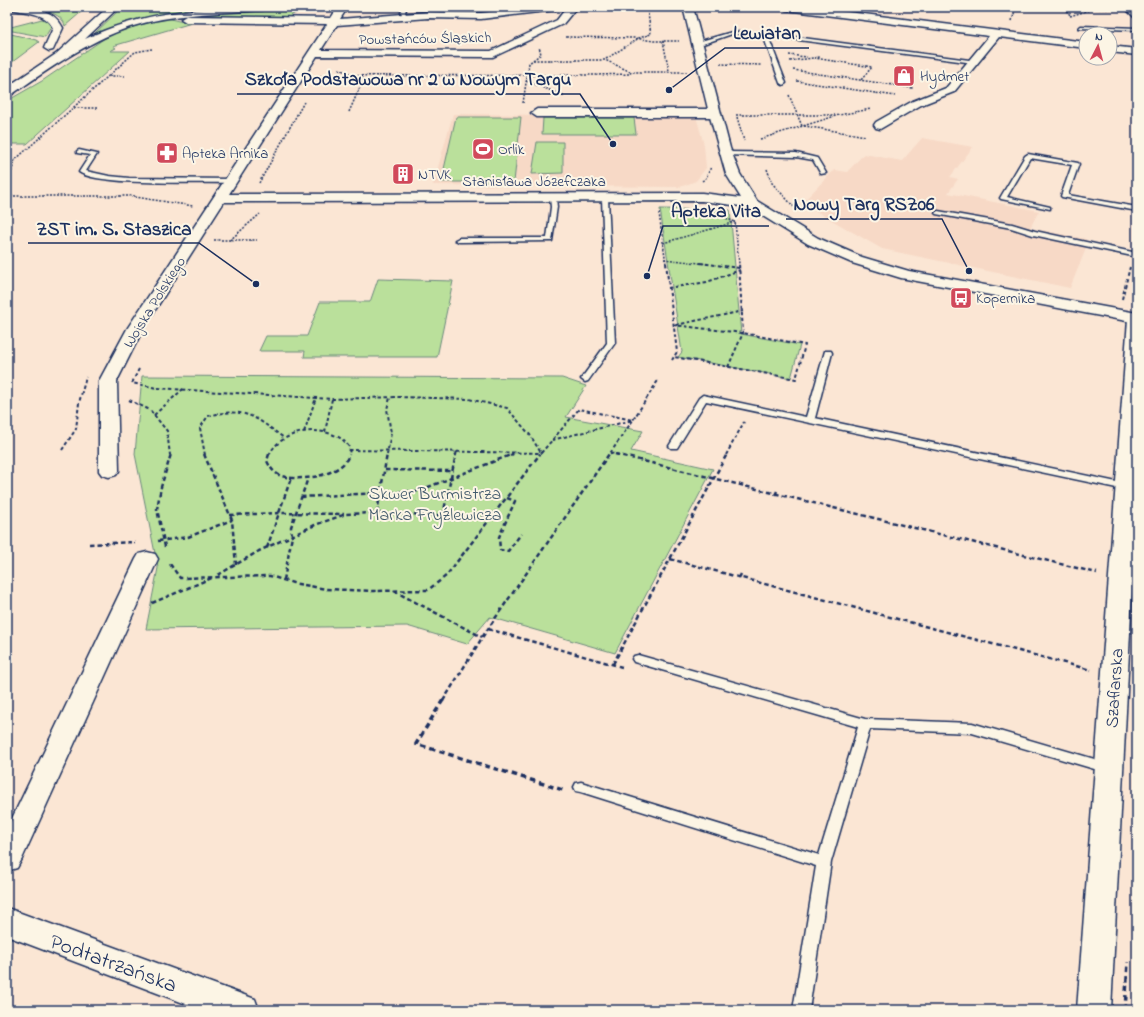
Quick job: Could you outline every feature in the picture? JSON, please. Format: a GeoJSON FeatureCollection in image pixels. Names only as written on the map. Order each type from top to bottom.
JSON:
{"type":"FeatureCollection","features":[{"type":"Feature","properties":{"kind":"main road"},"geometry":{"type":"LineString","coordinates":[[14,7],[43,14],[55,20],[58,28],[49,48]]}},
{"type":"Feature","properties":{"kind":"main road"},"geometry":{"type":"LineString","coordinates":[[7,92],[60,56],[114,7]]}},
{"type":"Feature","properties":{"kind":"main road"},"geometry":{"type":"LineString","coordinates":[[200,7],[247,8]]}},
{"type":"Feature","properties":{"kind":"main road"},"geometry":{"type":"LineString","coordinates":[[60,56],[116,29],[138,22],[184,13],[263,7]]}},
{"type":"Feature","properties":{"kind":"main road"},"geometry":{"type":"LineString","coordinates":[[38,57],[67,32]]}},
{"type":"Feature","properties":{"kind":"main road"},"geometry":{"type":"LineString","coordinates":[[7,78],[24,66]]}},
{"type":"Feature","properties":{"kind":"main road","name":"Szaflarska"},"geometry":{"type":"LineString","coordinates":[[1094,1010],[1137,319]]}},
{"type":"Feature","properties":{"kind":"street","name":"Wojska Polskiego"},"geometry":{"type":"LineString","coordinates":[[109,471],[108,381],[136,329],[342,7]]}},
{"type":"Feature","properties":{"kind":"street"},"geometry":{"type":"LineString","coordinates":[[186,19],[333,21],[405,12],[438,15],[481,16],[555,7]]}},
{"type":"Feature","properties":{"kind":"street","name":"Powstańców Śląskich"},"geometry":{"type":"LineString","coordinates":[[313,54],[493,54],[560,22],[572,7]]}},
{"type":"Feature","properties":{"kind":"street"},"geometry":{"type":"LineString","coordinates":[[688,7],[690,42],[716,113],[725,151],[727,180],[752,204],[813,241],[857,260],[900,273],[964,287],[1137,319]]}},
{"type":"Feature","properties":{"kind":"street"},"geometry":{"type":"LineString","coordinates":[[786,7],[1078,44]]}},
{"type":"Feature","properties":{"kind":"street"},"geometry":{"type":"LineString","coordinates":[[880,125],[917,103],[950,90],[996,34]]}},
{"type":"Feature","properties":{"kind":"street"},"geometry":{"type":"LineString","coordinates":[[1118,49],[1137,52]]}},
{"type":"Feature","properties":{"kind":"street"},"geometry":{"type":"LineString","coordinates":[[537,113],[716,113]]}},
{"type":"Feature","properties":{"kind":"street"},"geometry":{"type":"LineString","coordinates":[[702,198],[727,180]]}},
{"type":"Feature","properties":{"kind":"street","name":"Stanisława Józefczaka"},"geometry":{"type":"LineString","coordinates":[[217,202],[251,198],[726,198],[752,204]]}},
{"type":"Feature","properties":{"kind":"street"},"geometry":{"type":"LineString","coordinates":[[7,858],[119,619],[157,549]]}},
{"type":"Feature","properties":{"kind":"street","name":"Podtatrzańska"},"geometry":{"type":"LineString","coordinates":[[7,922],[243,1010]]}},
{"type":"Feature","properties":{"kind":"lane"},"geometry":{"type":"LineString","coordinates":[[1127,8],[1137,19]]}},
{"type":"Feature","properties":{"kind":"lane"},"geometry":{"type":"LineString","coordinates":[[1118,28],[1137,29]]}},
{"type":"Feature","properties":{"kind":"lane"},"geometry":{"type":"LineString","coordinates":[[690,42],[703,43],[732,34],[765,34],[974,61]]}},
{"type":"Feature","properties":{"kind":"lane"},"geometry":{"type":"LineString","coordinates":[[765,34],[783,81]]}},
{"type":"Feature","properties":{"kind":"lane"},"geometry":{"type":"LineString","coordinates":[[725,151],[796,155],[815,159],[823,173]]}},
{"type":"Feature","properties":{"kind":"lane"},"geometry":{"type":"LineString","coordinates":[[79,152],[94,154],[82,172],[88,176],[231,181]]}},
{"type":"Feature","properties":{"kind":"lane"},"geometry":{"type":"LineString","coordinates":[[1048,208],[1003,198],[1028,156],[1076,164],[1064,196],[1137,209]]}},
{"type":"Feature","properties":{"kind":"lane"},"geometry":{"type":"LineString","coordinates":[[459,240],[550,240],[554,198]]}},
{"type":"Feature","properties":{"kind":"lane"},"geometry":{"type":"LineString","coordinates":[[585,379],[611,343],[605,198]]}},
{"type":"Feature","properties":{"kind":"lane"},"geometry":{"type":"LineString","coordinates":[[938,213],[1012,226],[1032,233],[1135,254]]}},
{"type":"Feature","properties":{"kind":"lane"},"geometry":{"type":"LineString","coordinates":[[810,420],[828,353]]}},
{"type":"Feature","properties":{"kind":"lane"},"geometry":{"type":"LineString","coordinates":[[674,446],[703,398],[1126,487]]}},
{"type":"Feature","properties":{"kind":"lane"},"geometry":{"type":"LineString","coordinates":[[638,659],[865,724],[972,728],[1110,769]]}},
{"type":"Feature","properties":{"kind":"lane"},"geometry":{"type":"LineString","coordinates":[[801,1010],[824,862],[865,724]]}},
{"type":"Feature","properties":{"kind":"lane"},"geometry":{"type":"LineString","coordinates":[[581,787],[824,862]]}},
{"type":"Feature","properties":{"kind":"path"},"geometry":{"type":"LineString","coordinates":[[605,60],[639,38],[651,34],[647,7]]}},
{"type":"Feature","properties":{"kind":"path"},"geometry":{"type":"LineString","coordinates":[[1057,7],[1127,8]]}},
{"type":"Feature","properties":{"kind":"path"},"geometry":{"type":"LineString","coordinates":[[1070,16],[1097,8]]}},
{"type":"Feature","properties":{"kind":"path"},"geometry":{"type":"LineString","coordinates":[[564,37],[639,38],[690,42]]}},
{"type":"Feature","properties":{"kind":"path"},"geometry":{"type":"LineString","coordinates":[[663,41],[669,71]]}},
{"type":"Feature","properties":{"kind":"path"},"geometry":{"type":"LineString","coordinates":[[523,107],[528,63],[541,54],[535,44]]}},
{"type":"Feature","properties":{"kind":"path"},"geometry":{"type":"LineString","coordinates":[[7,167],[135,52],[152,49]]}},
{"type":"Feature","properties":{"kind":"path"},"geometry":{"type":"LineString","coordinates":[[772,52],[872,67],[861,80]]}},
{"type":"Feature","properties":{"kind":"path"},"geometry":{"type":"LineString","coordinates":[[315,82],[331,54]]}},
{"type":"Feature","properties":{"kind":"path"},"geometry":{"type":"LineString","coordinates":[[533,60],[605,60],[631,72]]}},
{"type":"Feature","properties":{"kind":"path"},"geometry":{"type":"LineString","coordinates":[[325,64],[364,78],[349,112]]}},
{"type":"Feature","properties":{"kind":"path"},"geometry":{"type":"LineString","coordinates":[[778,67],[914,88],[913,93]]}},
{"type":"Feature","properties":{"kind":"path"},"geometry":{"type":"LineString","coordinates":[[318,76],[630,74],[631,72],[693,72]]}},
{"type":"Feature","properties":{"kind":"path"},"geometry":{"type":"LineString","coordinates":[[108,76],[126,76]]}},
{"type":"Feature","properties":{"kind":"path"},"geometry":{"type":"LineString","coordinates":[[783,81],[896,97]]}},
{"type":"Feature","properties":{"kind":"path"},"geometry":{"type":"LineString","coordinates":[[783,81],[802,126]]}},
{"type":"Feature","properties":{"kind":"path"},"geometry":{"type":"LineString","coordinates":[[251,198],[306,99]]}},
{"type":"Feature","properties":{"kind":"path"},"geometry":{"type":"LineString","coordinates":[[73,108],[97,108]]}},
{"type":"Feature","properties":{"kind":"path"},"geometry":{"type":"LineString","coordinates":[[725,151],[755,140],[839,115],[878,108]]}},
{"type":"Feature","properties":{"kind":"path"},"geometry":{"type":"LineString","coordinates":[[736,115],[839,115]]}},
{"type":"Feature","properties":{"kind":"path"},"geometry":{"type":"LineString","coordinates":[[755,140],[772,183],[782,196],[797,210]]}},
{"type":"Feature","properties":{"kind":"path"},"geometry":{"type":"LineString","coordinates":[[7,185],[15,160]]}},
{"type":"Feature","properties":{"kind":"path"},"geometry":{"type":"LineString","coordinates":[[131,196],[193,206],[217,202]]}},
{"type":"Feature","properties":{"kind":"path"},"geometry":{"type":"LineString","coordinates":[[658,208],[664,259],[673,325],[677,352],[673,359],[796,379],[804,345],[743,333],[673,325]]}},
{"type":"Feature","properties":{"kind":"path"},"geometry":{"type":"LineString","coordinates":[[230,240],[265,210]]}},
{"type":"Feature","properties":{"kind":"path"},"geometry":{"type":"LineString","coordinates":[[720,216],[734,222]]}},
{"type":"Feature","properties":{"kind":"path"},"geometry":{"type":"LineString","coordinates":[[662,243],[734,222]]}},
{"type":"Feature","properties":{"kind":"path"},"geometry":{"type":"LineString","coordinates":[[728,367],[743,333],[740,269],[734,222]]}},
{"type":"Feature","properties":{"kind":"path"},"geometry":{"type":"LineString","coordinates":[[216,233],[212,240],[257,240]]}},
{"type":"Feature","properties":{"kind":"path"},"geometry":{"type":"LineString","coordinates":[[1118,301],[1122,298],[1135,254]]}},
{"type":"Feature","properties":{"kind":"path"},"geometry":{"type":"LineString","coordinates":[[664,259],[740,269]]}},
{"type":"Feature","properties":{"kind":"path"},"geometry":{"type":"LineString","coordinates":[[668,288],[707,282],[740,269]]}},
{"type":"Feature","properties":{"kind":"path"},"geometry":{"type":"LineString","coordinates":[[673,325],[743,311]]}},
{"type":"Feature","properties":{"kind":"path"},"geometry":{"type":"LineString","coordinates":[[142,362],[132,383],[158,388],[332,399],[469,399],[507,408],[530,435],[541,453]]}},
{"type":"Feature","properties":{"kind":"path"},"geometry":{"type":"LineString","coordinates":[[565,791],[416,744],[482,637],[633,420],[659,379]]}},
{"type":"Feature","properties":{"kind":"path"},"geometry":{"type":"LineString","coordinates":[[154,416],[172,397],[183,389]]}},
{"type":"Feature","properties":{"kind":"path"},"geometry":{"type":"LineString","coordinates":[[304,432],[316,398]]}},
{"type":"Feature","properties":{"kind":"path"},"geometry":{"type":"LineString","coordinates":[[377,513],[391,433],[387,409],[390,398]]}},
{"type":"Feature","properties":{"kind":"path"},"geometry":{"type":"LineString","coordinates":[[128,399],[150,410],[167,431],[171,453],[161,487],[157,509],[157,549],[180,578],[270,576],[326,589],[393,591],[428,590],[446,576],[551,440],[579,409],[633,420]]}},
{"type":"Feature","properties":{"kind":"path"},"geometry":{"type":"LineString","coordinates":[[325,432],[332,399]]}},
{"type":"Feature","properties":{"kind":"path"},"geometry":{"type":"LineString","coordinates":[[236,565],[232,520],[203,452],[200,428],[208,416],[226,411],[245,412],[284,438]]}},
{"type":"Feature","properties":{"kind":"path"},"geometry":{"type":"LineString","coordinates":[[614,664],[746,418]]}},
{"type":"Feature","properties":{"kind":"path"},"geometry":{"type":"LineString","coordinates":[[551,440],[633,420]]}},
{"type":"Feature","properties":{"kind":"path"},"geometry":{"type":"LineString","coordinates":[[304,432],[325,432],[341,438],[350,448],[347,460],[334,471],[308,478],[291,478],[274,472],[267,461],[270,449],[284,438],[304,432]]}},
{"type":"Feature","properties":{"kind":"path"},"geometry":{"type":"LineString","coordinates":[[349,450],[541,453]]}},
{"type":"Feature","properties":{"kind":"path"},"geometry":{"type":"LineString","coordinates":[[444,515],[457,451]]}},
{"type":"Feature","properties":{"kind":"path"},"geometry":{"type":"LineString","coordinates":[[302,497],[418,491],[451,480],[517,452]]}},
{"type":"Feature","properties":{"kind":"path"},"geometry":{"type":"LineString","coordinates":[[610,453],[775,495],[1101,574]]}},
{"type":"Feature","properties":{"kind":"path"},"geometry":{"type":"LineString","coordinates":[[385,470],[453,471]]}},
{"type":"Feature","properties":{"kind":"path"},"geometry":{"type":"LineString","coordinates":[[267,548],[291,478]]}},
{"type":"Feature","properties":{"kind":"path"},"geometry":{"type":"LineString","coordinates":[[284,580],[292,536],[291,526],[308,478]]}},
{"type":"Feature","properties":{"kind":"path"},"geometry":{"type":"LineString","coordinates":[[775,495],[777,491]]}},
{"type":"Feature","properties":{"kind":"path"},"geometry":{"type":"LineString","coordinates":[[507,498],[515,501],[513,511],[501,530],[498,544],[500,550],[508,551],[521,534]]}},
{"type":"Feature","properties":{"kind":"path"},"geometry":{"type":"LineString","coordinates":[[230,515],[279,513],[377,513],[493,517]]}},
{"type":"Feature","properties":{"kind":"path"},"geometry":{"type":"LineString","coordinates":[[119,619],[217,576],[292,536],[346,514]]}},
{"type":"Feature","properties":{"kind":"path"},"geometry":{"type":"LineString","coordinates":[[89,544],[157,549],[232,520]]}},
{"type":"Feature","properties":{"kind":"path"},"geometry":{"type":"LineString","coordinates":[[670,559],[1091,670],[1091,664]]}},
{"type":"Feature","properties":{"kind":"path"},"geometry":{"type":"LineString","coordinates":[[739,578],[741,574]]}},
{"type":"Feature","properties":{"kind":"path"},"geometry":{"type":"LineString","coordinates":[[393,591],[482,637]]}},
{"type":"Feature","properties":{"kind":"shaded area"},"geometry":{"type":"Polygon","coordinates":[[[453,114],[696,116],[704,145],[706,168],[696,181],[680,187],[433,185],[453,114]]]}},
{"type":"Feature","properties":{"kind":"shaded area"},"geometry":{"type":"Polygon","coordinates":[[[922,138],[973,147],[950,177],[958,179],[948,193],[1039,211],[1030,228],[1086,239],[1085,251],[1070,288],[882,249],[802,203],[834,170],[847,172],[864,154],[902,161],[922,138]]]}},
{"type":"Feature","properties":{"kind":"green space"},"geometry":{"type":"Polygon","coordinates":[[[27,7],[87,7],[65,26],[60,17],[55,14],[27,7]]]}},
{"type":"Feature","properties":{"kind":"green space"},"geometry":{"type":"Polygon","coordinates":[[[122,7],[188,8],[171,14],[128,22],[92,36],[122,7]]]}},
{"type":"Feature","properties":{"kind":"green space"},"geometry":{"type":"Polygon","coordinates":[[[306,7],[285,19],[198,18],[197,15],[306,7]]]}},
{"type":"Feature","properties":{"kind":"green space"},"geometry":{"type":"Polygon","coordinates":[[[166,18],[179,21],[202,20],[113,46],[116,48],[110,51],[130,51],[27,144],[7,144],[7,101],[42,81],[105,38],[121,30],[166,18]]]}},
{"type":"Feature","properties":{"kind":"green space"},"geometry":{"type":"Polygon","coordinates":[[[42,19],[49,22],[51,27],[45,37],[7,30],[7,28],[42,19]]]}},
{"type":"Feature","properties":{"kind":"green space"},"geometry":{"type":"Polygon","coordinates":[[[7,33],[36,40],[39,42],[7,66],[7,33]]]}},
{"type":"Feature","properties":{"kind":"green space","name":"Orlik"},"geometry":{"type":"Polygon","coordinates":[[[456,117],[521,117],[514,182],[441,182],[456,117]]]}},
{"type":"Feature","properties":{"kind":"green space"},"geometry":{"type":"Polygon","coordinates":[[[543,118],[634,118],[636,134],[542,134],[543,118]]]}},
{"type":"Feature","properties":{"kind":"green space"},"geometry":{"type":"Polygon","coordinates":[[[537,142],[563,142],[563,173],[532,174],[537,142]]]}},
{"type":"Feature","properties":{"kind":"green space"},"geometry":{"type":"Polygon","coordinates":[[[660,209],[730,210],[741,334],[800,345],[791,378],[678,357],[682,352],[660,209]]]}},
{"type":"Feature","properties":{"kind":"green space"},"geometry":{"type":"Polygon","coordinates":[[[378,279],[453,281],[437,357],[304,357],[305,351],[259,351],[266,336],[307,336],[320,302],[370,302],[378,279]]]}},
{"type":"Feature","properties":{"kind":"green space","name":"Skwer Burmistrza Marka Fryźlewicza"},"geometry":{"type":"Polygon","coordinates":[[[142,376],[562,378],[586,386],[566,417],[643,431],[631,451],[713,469],[615,653],[490,617],[467,644],[407,626],[146,629],[158,568],[135,454],[142,376]]]}},
{"type":"Feature","properties":{"kind":"place","name":"Hydmet"},"geometry":{"type":"Point","coordinates":[904,76]}},
{"type":"Feature","properties":{"kind":"place","name":"Lewiatan"},"geometry":{"type":"Point","coordinates":[669,90]}},
{"type":"Feature","properties":{"kind":"place","name":"Szkoła Podstawowa nr 2 w Nowym Targu"},"geometry":{"type":"Point","coordinates":[613,144]}},
{"type":"Feature","properties":{"kind":"place","name":"Orlik"},"geometry":{"type":"Point","coordinates":[483,149]}},
{"type":"Feature","properties":{"kind":"place","name":"Apteka Arnika"},"geometry":{"type":"Point","coordinates":[167,153]}},
{"type":"Feature","properties":{"kind":"place","name":"NTVK"},"geometry":{"type":"Point","coordinates":[403,174]}},
{"type":"Feature","properties":{"kind":"place","name":"Nowy Targ RSZ06"},"geometry":{"type":"Point","coordinates":[969,271]}},
{"type":"Feature","properties":{"kind":"place","name":"Apteka Vita"},"geometry":{"type":"Point","coordinates":[647,276]}},
{"type":"Feature","properties":{"kind":"place","name":"ZST im. S. Staszica"},"geometry":{"type":"Point","coordinates":[256,284]}},
{"type":"Feature","properties":{"kind":"place","name":"Kopernika"},"geometry":{"type":"Point","coordinates":[961,298]}}]}
